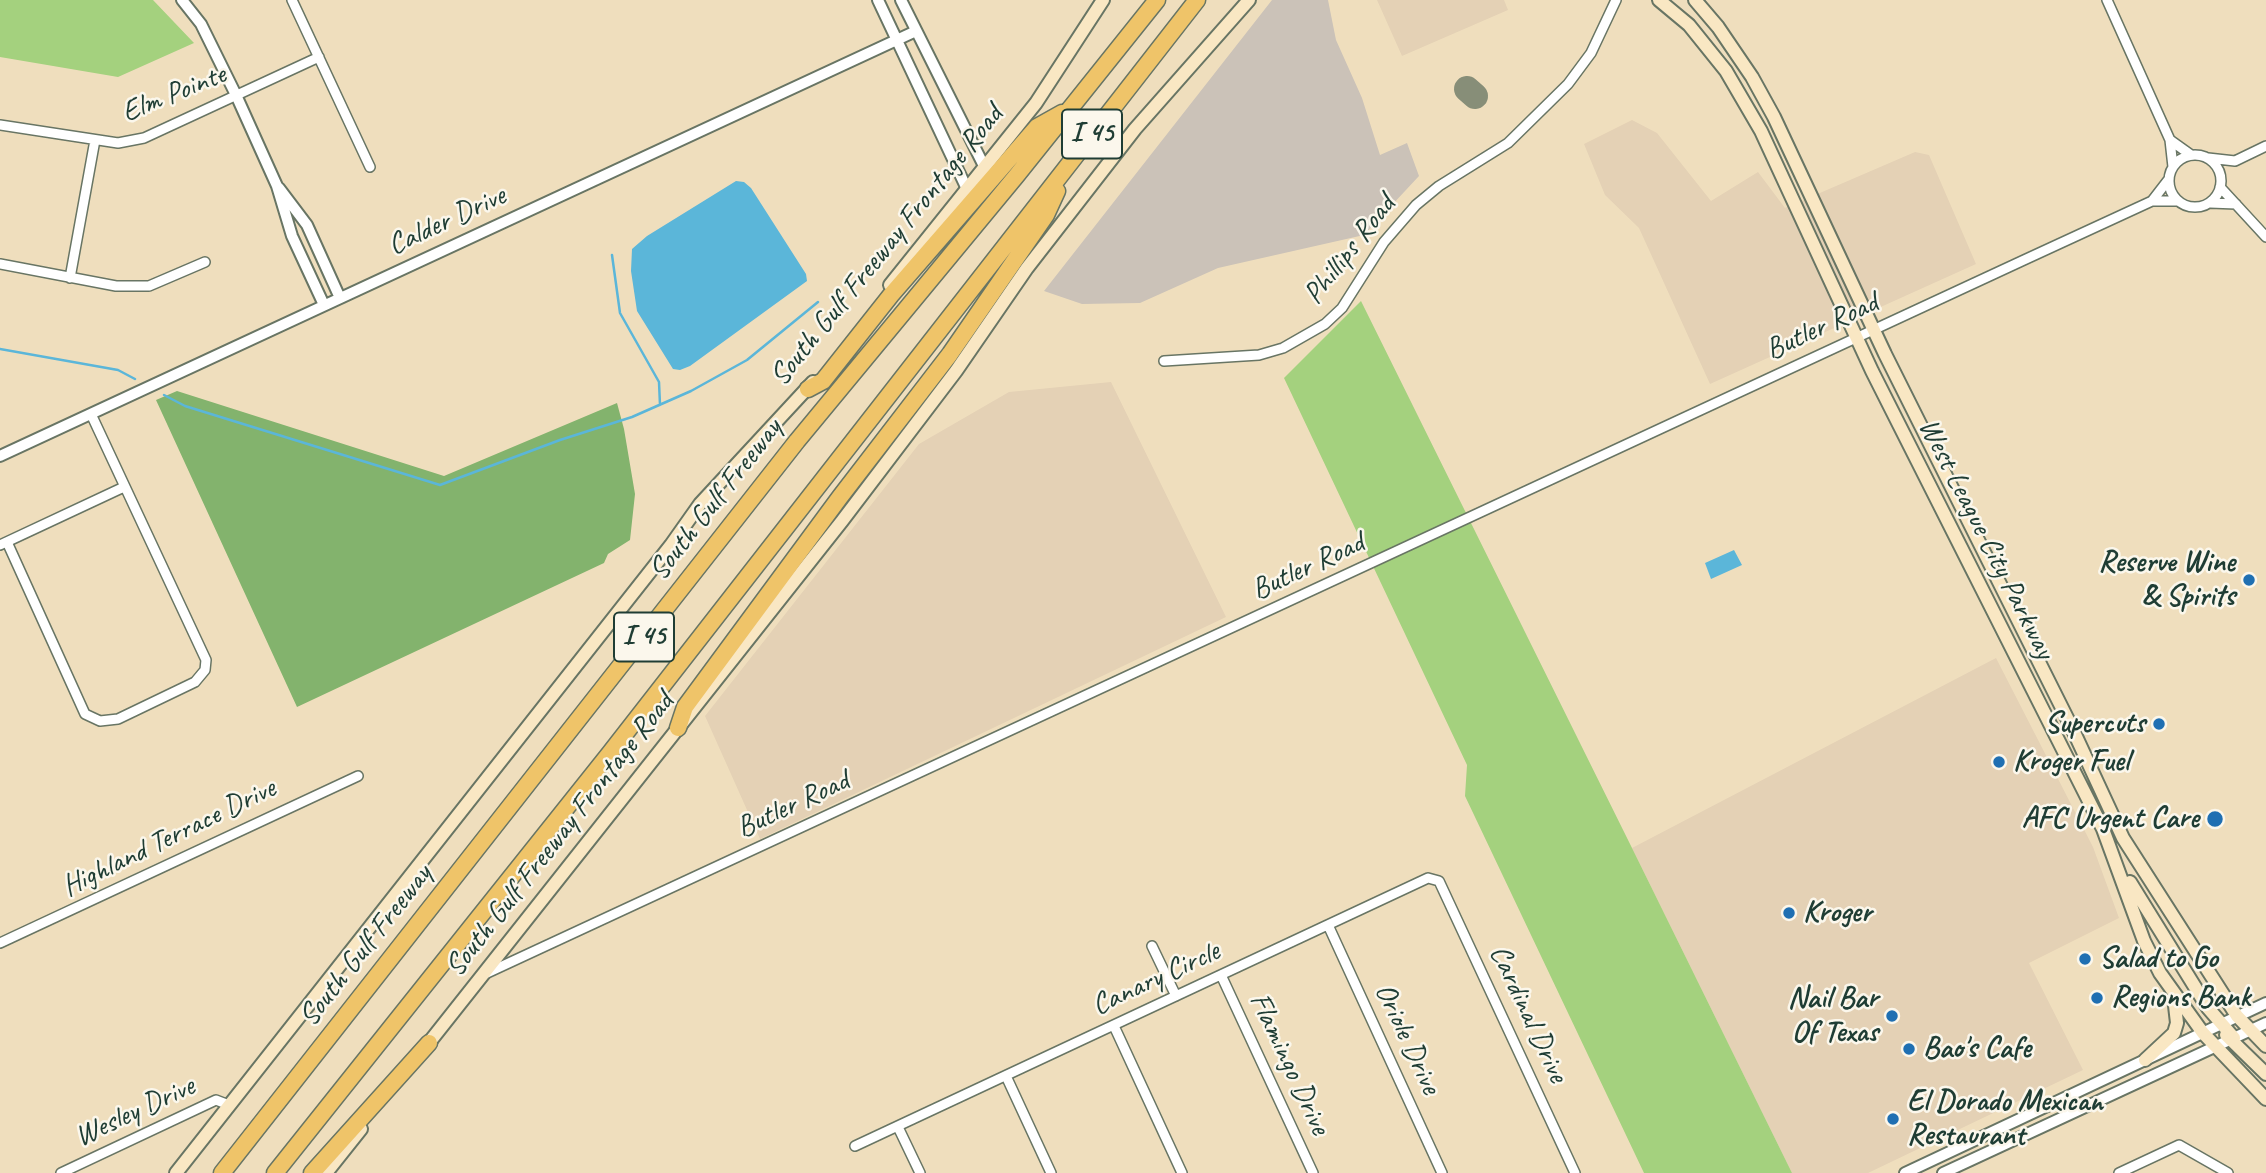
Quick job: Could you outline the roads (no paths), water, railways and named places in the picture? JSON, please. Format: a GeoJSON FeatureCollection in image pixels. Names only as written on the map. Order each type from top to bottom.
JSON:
{"type":"FeatureCollection","features":[{"type":"Feature","properties":{"kind":"highway","name":"South Gulf Freeway"},"geometry":{"type":"LineString","coordinates":[[222,1173],[797,441],[1157,0]]}},
{"type":"Feature","properties":{"kind":"highway","name":"I 45"},"geometry":{"type":"LineString","coordinates":[[275,1173],[619,742],[1197,0]]}},
{"type":"Feature","properties":{"kind":"highway"},"geometry":{"type":"LineString","coordinates":[[808,389],[823,381],[891,295],[1037,127],[1073,106]]}},
{"type":"Feature","properties":{"kind":"highway"},"geometry":{"type":"LineString","coordinates":[[678,728],[685,707],[840,497],[950,354],[1046,215],[1072,160]]}},
{"type":"Feature","properties":{"kind":"highway"},"geometry":{"type":"LineString","coordinates":[[312,1173],[429,1043]]}},
{"type":"Feature","properties":{"kind":"main road","name":"South Gulf Freeway Frontage Road"},"geometry":{"type":"LineString","coordinates":[[176,1173],[614,619],[701,504],[808,389],[985,168],[1036,103],[1103,0]]}},
{"type":"Feature","properties":{"kind":"main road","name":"South Gulf Freeway Frontage Road"},"geometry":{"type":"LineString","coordinates":[[326,1173],[842,521],[956,371],[1027,268],[1135,129],[1249,0]]}},
{"type":"Feature","properties":{"kind":"main road","name":"West League City Parkway"},"geometry":{"type":"LineString","coordinates":[[1660,0],[1689,25],[1733,82],[1761,131],[1947,522],[2103,829],[2144,941],[2174,993],[2203,1032],[2266,1099]]}},
{"type":"Feature","properties":{"kind":"main road","name":"West League City Parkway"},"geometry":{"type":"LineString","coordinates":[[1695,0],[1718,27],[1774,117],[1873,329],[2123,838],[2237,1016],[2266,1046]]}},
{"type":"Feature","properties":{"kind":"main road"},"geometry":{"type":"LineString","coordinates":[[1947,522],[1964,514]]}},
{"type":"Feature","properties":{"kind":"main road"},"geometry":{"type":"LineString","coordinates":[[2020,666],[2038,662]]}},
{"type":"Feature","properties":{"kind":"main road"},"geometry":{"type":"LineString","coordinates":[[2103,829],[2150,916],[2219,1025],[2266,1074]]}},
{"type":"Feature","properties":{"kind":"main road"},"geometry":{"type":"LineString","coordinates":[[2145,1060],[2174,1033],[2177,1023],[2174,993]]}},
{"type":"Feature","properties":{"kind":"street"},"geometry":{"type":"LineString","coordinates":[[182,0],[201,24],[236,95],[277,186],[292,236],[324,305]]}},
{"type":"Feature","properties":{"kind":"street"},"geometry":{"type":"LineString","coordinates":[[292,0],[370,167]]}},
{"type":"Feature","properties":{"kind":"street"},"geometry":{"type":"LineString","coordinates":[[878,0],[967,188]]}},
{"type":"Feature","properties":{"kind":"street"},"geometry":{"type":"LineString","coordinates":[[901,0],[985,168]]}},
{"type":"Feature","properties":{"kind":"street","name":"Phillips Road"},"geometry":{"type":"LineString","coordinates":[[1164,361],[1259,355],[1283,348],[1325,324],[1342,308],[1384,242],[1416,205],[1439,186],[1508,143],[1568,84],[1591,52],[1616,0]]}},
{"type":"Feature","properties":{"kind":"street"},"geometry":{"type":"LineString","coordinates":[[2107,0],[2170,140],[2173,167],[2169,179],[2178,201],[2193,207],[2210,203],[2236,204]]}},
{"type":"Feature","properties":{"kind":"street","name":"Calder Drive"},"geometry":{"type":"LineString","coordinates":[[0,456],[916,31]]}},
{"type":"Feature","properties":{"kind":"street","name":"Elm Pointe"},"geometry":{"type":"LineString","coordinates":[[0,125],[118,143],[144,138],[318,57]]}},
{"type":"Feature","properties":{"kind":"street"},"geometry":{"type":"LineString","coordinates":[[70,278],[95,140]]}},
{"type":"Feature","properties":{"kind":"street"},"geometry":{"type":"LineString","coordinates":[[2170,140],[2191,155],[2235,161]]}},
{"type":"Feature","properties":{"kind":"street"},"geometry":{"type":"LineString","coordinates":[[2210,203],[2235,161],[2266,146]]}},
{"type":"Feature","properties":{"kind":"street"},"geometry":{"type":"LineString","coordinates":[[2173,167],[2191,155]]}},
{"type":"Feature","properties":{"kind":"street"},"geometry":{"type":"LineString","coordinates":[[2208,158],[2219,172],[2220,184],[2266,237]]}},
{"type":"Feature","properties":{"kind":"street","name":"Butler Road"},"geometry":{"type":"LineString","coordinates":[[2152,201],[2169,179]]}},
{"type":"Feature","properties":{"kind":"street"},"geometry":{"type":"LineString","coordinates":[[277,186],[307,225],[340,298]]}},
{"type":"Feature","properties":{"kind":"street","name":"Butler Road"},"geometry":{"type":"LineString","coordinates":[[483,975],[2152,201],[2178,201]]}},
{"type":"Feature","properties":{"kind":"street"},"geometry":{"type":"LineString","coordinates":[[0,264],[116,286],[149,286],[205,262]]}},
{"type":"Feature","properties":{"kind":"street"},"geometry":{"type":"LineString","coordinates":[[91,414],[206,660],[205,670],[195,682],[115,719],[100,721],[85,714],[3,543],[124,487]]}},
{"type":"Feature","properties":{"kind":"street","name":"Highland Terrace Drive"},"geometry":{"type":"LineString","coordinates":[[0,943],[358,776]]}},
{"type":"Feature","properties":{"kind":"street","name":"Canary Circle"},"geometry":{"type":"LineString","coordinates":[[855,1146],[1427,878],[1435,878]]}},
{"type":"Feature","properties":{"kind":"street","name":"Cardinal Drive"},"geometry":{"type":"LineString","coordinates":[[1435,878],[1575,1173]]}},
{"type":"Feature","properties":{"kind":"street","name":"Oriole Drive"},"geometry":{"type":"LineString","coordinates":[[1328,925],[1442,1173]]}},
{"type":"Feature","properties":{"kind":"street"},"geometry":{"type":"LineString","coordinates":[[1152,946],[1176,996]]}},
{"type":"Feature","properties":{"kind":"street","name":"Flamingo Drive"},"geometry":{"type":"LineString","coordinates":[[1222,975],[1313,1173]]}},
{"type":"Feature","properties":{"kind":"street"},"geometry":{"type":"LineString","coordinates":[[1905,1173],[2266,1003]]}},
{"type":"Feature","properties":{"kind":"street"},"geometry":{"type":"LineString","coordinates":[[1943,1173],[2266,1023]]}},
{"type":"Feature","properties":{"kind":"street"},"geometry":{"type":"LineString","coordinates":[[1114,1026],[1182,1173]]}},
{"type":"Feature","properties":{"kind":"street"},"geometry":{"type":"LineString","coordinates":[[1006,1076],[1051,1173]]}},
{"type":"Feature","properties":{"kind":"street","name":"Wesley Drive"},"geometry":{"type":"LineString","coordinates":[[61,1173],[216,1100],[229,1105]]}},
{"type":"Feature","properties":{"kind":"street"},"geometry":{"type":"LineString","coordinates":[[898,1127],[920,1173]]}},
{"type":"Feature","properties":{"kind":"street"},"geometry":{"type":"LineString","coordinates":[[2119,1173],[2179,1145],[2228,1173]]}},
{"type":"Feature","properties":{"kind":"water"},"geometry":{"type":"Polygon","coordinates":[[[736,181],[744,182],[751,188],[806,274],[807,281],[690,366],[680,370],[673,369],[637,311],[631,271],[632,249],[647,236],[736,181]]]}},
{"type":"Feature","properties":{"kind":"water"},"geometry":{"type":"Polygon","coordinates":[[[1734,550],[1742,565],[1711,579],[1705,563],[1734,550]]]}},
{"type":"Feature","properties":{"kind":"waterway"},"geometry":{"type":"LineString","coordinates":[[612,255],[620,313],[659,382],[660,405]]}},
{"type":"Feature","properties":{"kind":"waterway"},"geometry":{"type":"LineString","coordinates":[[164,395],[185,406],[440,485],[560,440],[632,417],[691,391],[747,360],[818,302]]}},
{"type":"Feature","properties":{"kind":"waterway"},"geometry":{"type":"LineString","coordinates":[[0,349],[118,370],[135,379]]}},
{"type":"Feature","properties":{"kind":"place","name":"Reserve Wine & Spirits"},"geometry":{"type":"Point","coordinates":[2249,580]}},
{"type":"Feature","properties":{"kind":"place","name":"Supercuts"},"geometry":{"type":"Point","coordinates":[2159,724]}},
{"type":"Feature","properties":{"kind":"place","name":"Kroger Fuel"},"geometry":{"type":"Point","coordinates":[1999,762]}},
{"type":"Feature","properties":{"kind":"place","name":"AFC Urgent Care"},"geometry":{"type":"Point","coordinates":[2215,819]}},
{"type":"Feature","properties":{"kind":"place","name":"Kroger"},"geometry":{"type":"Point","coordinates":[1789,913]}},
{"type":"Feature","properties":{"kind":"place","name":"Salad to Go"},"geometry":{"type":"Point","coordinates":[2085,959]}},
{"type":"Feature","properties":{"kind":"place","name":"Regions Bank"},"geometry":{"type":"Point","coordinates":[2097,998]}},
{"type":"Feature","properties":{"kind":"place","name":"Nail Bar Of Texas"},"geometry":{"type":"Point","coordinates":[1892,1016]}},
{"type":"Feature","properties":{"kind":"place","name":"Bao's Cafe"},"geometry":{"type":"Point","coordinates":[1909,1049]}},
{"type":"Feature","properties":{"kind":"place","name":"El Dorado Mexican Restaurant"},"geometry":{"type":"Point","coordinates":[1893,1119]}}]}
